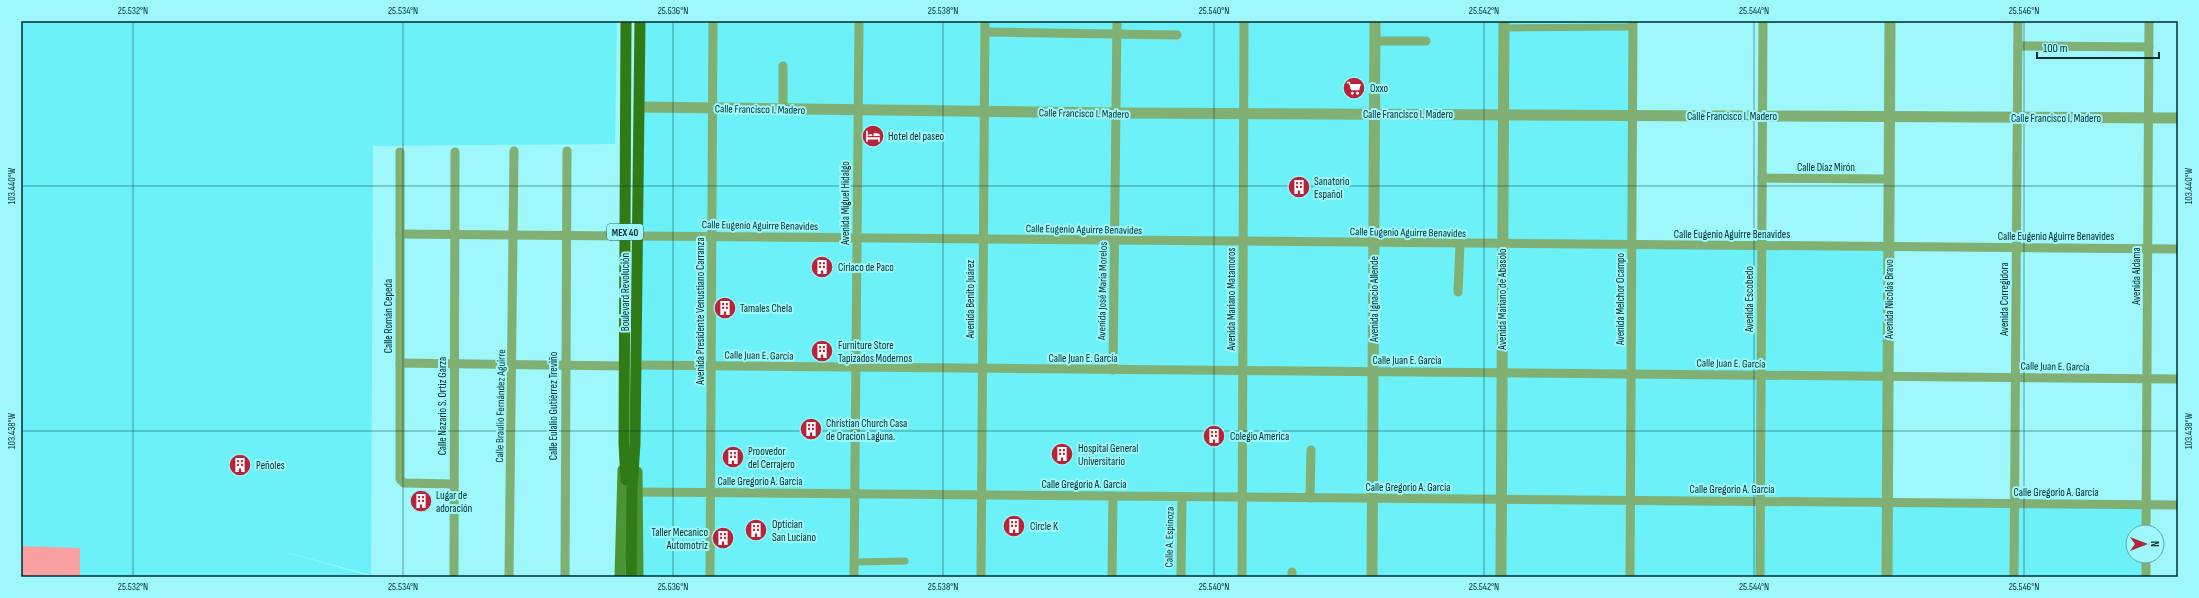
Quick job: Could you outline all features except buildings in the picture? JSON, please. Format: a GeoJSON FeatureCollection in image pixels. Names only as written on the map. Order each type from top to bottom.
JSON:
{"type":"FeatureCollection","features":[{"type":"Feature","properties":{"kind":"main road","name":"Boulevard Revolución"},"geometry":{"type":"LineString","coordinates":[[620,577],[624,444],[626,21]]}},
{"type":"Feature","properties":{"kind":"main road","name":"MEX 40"},"geometry":{"type":"LineString","coordinates":[[638,577],[636,365],[640,21]]}},
{"type":"Feature","properties":{"kind":"main road","name":"Boulevard Revolución"},"geometry":{"type":"LineString","coordinates":[[624,444],[629,504],[631,577]]}},
{"type":"Feature","properties":{"kind":"main road","name":"Boulevard Revolución"},"geometry":{"type":"LineString","coordinates":[[626,577],[629,504],[636,444]]}},
{"type":"Feature","properties":{"kind":"street","name":"Avenida Presidente Venustiano Carranza"},"geometry":{"type":"LineString","coordinates":[[710,577],[713,21]]}},
{"type":"Feature","properties":{"kind":"street","name":"Avenida Miguel Hidalgo"},"geometry":{"type":"LineString","coordinates":[[854,577],[859,21]]}},
{"type":"Feature","properties":{"kind":"street","name":"Avenida Benito Juárez"},"geometry":{"type":"LineString","coordinates":[[981,577],[985,21]]}},
{"type":"Feature","properties":{"kind":"street","name":"Avenida José María Morelos"},"geometry":{"type":"LineString","coordinates":[[1113,370],[1117,21]]}},
{"type":"Feature","properties":{"kind":"street","name":"Avenida Mariano Matamoros"},"geometry":{"type":"LineString","coordinates":[[1242,577],[1244,21]]}},
{"type":"Feature","properties":{"kind":"street","name":"Avenida Ignacio Allende"},"geometry":{"type":"LineString","coordinates":[[1372,577],[1375,21]]}},
{"type":"Feature","properties":{"kind":"street","name":"Avenida Escobedo"},"geometry":{"type":"LineString","coordinates":[[1760,577],[1763,21]]}},
{"type":"Feature","properties":{"kind":"street","name":"Avenida Nicolás Bravo"},"geometry":{"type":"LineString","coordinates":[[1887,577],[1890,21]]}},
{"type":"Feature","properties":{"kind":"street","name":"Avenida Corregidora"},"geometry":{"type":"LineString","coordinates":[[2014,577],[2018,21]]}},
{"type":"Feature","properties":{"kind":"street","name":"Avenida Aldama"},"geometry":{"type":"LineString","coordinates":[[2146,524],[2149,21]]}},
{"type":"Feature","properties":{"kind":"street"},"geometry":{"type":"LineString","coordinates":[[1504,24],[1634,24]]}},
{"type":"Feature","properties":{"kind":"street","name":"Avenida Mariano de Abasolo"},"geometry":{"type":"LineString","coordinates":[[1501,577],[1504,24]]}},
{"type":"Feature","properties":{"kind":"street","name":"Avenida Melchor Ocampo"},"geometry":{"type":"LineString","coordinates":[[1630,577],[1634,24]]}},
{"type":"Feature","properties":{"kind":"street"},"geometry":{"type":"LineString","coordinates":[[985,32],[1177,35]]}},
{"type":"Feature","properties":{"kind":"street"},"geometry":{"type":"LineString","coordinates":[[1375,41],[1426,41]]}},
{"type":"Feature","properties":{"kind":"street"},"geometry":{"type":"LineString","coordinates":[[2018,46],[2149,47]]}},
{"type":"Feature","properties":{"kind":"street"},"geometry":{"type":"LineString","coordinates":[[783,66],[783,109]]}},
{"type":"Feature","properties":{"kind":"street","name":"Calle Francisco I. Madero"},"geometry":{"type":"LineString","coordinates":[[639,107],[1243,114],[2178,118]]}},
{"type":"Feature","properties":{"kind":"street","name":"Calle Braulio Fernández Aguirre"},"geometry":{"type":"LineString","coordinates":[[510,577],[514,151]]}},
{"type":"Feature","properties":{"kind":"street","name":"Calle Eulalio Gutiérrez Treviño"},"geometry":{"type":"LineString","coordinates":[[565,577],[567,151]]}},
{"type":"Feature","properties":{"kind":"street","name":"Calle Román Cepeda"},"geometry":{"type":"LineString","coordinates":[[400,152],[400,481],[409,484],[454,484]]}},
{"type":"Feature","properties":{"kind":"street","name":"Calle Nazario S. Ortiz Garza"},"geometry":{"type":"LineString","coordinates":[[454,577],[455,152]]}},
{"type":"Feature","properties":{"kind":"street","name":"Calle Díaz Mirón"},"geometry":{"type":"LineString","coordinates":[[1762,178],[1889,179]]}},
{"type":"Feature","properties":{"kind":"street"},"geometry":{"type":"LineString","coordinates":[[400,234],[625,236]]}},
{"type":"Feature","properties":{"kind":"street","name":"Calle Eugenio Aguirre Benavides"},"geometry":{"type":"LineString","coordinates":[[638,236],[1632,246],[2178,249]]}},
{"type":"Feature","properties":{"kind":"street"},"geometry":{"type":"LineString","coordinates":[[1458,292],[1460,244]]}},
{"type":"Feature","properties":{"kind":"street"},"geometry":{"type":"LineString","coordinates":[[400,363],[624,366]]}},
{"type":"Feature","properties":{"kind":"street","name":"Calle Juan E. García"},"geometry":{"type":"LineString","coordinates":[[636,365],[2178,379]]}},
{"type":"Feature","properties":{"kind":"street"},"geometry":{"type":"LineString","coordinates":[[1310,498],[1311,450]]}},
{"type":"Feature","properties":{"kind":"street","name":"Calle Gregorio A. García"},"geometry":{"type":"LineString","coordinates":[[638,492],[2178,505]]}},
{"type":"Feature","properties":{"kind":"street"},"geometry":{"type":"LineString","coordinates":[[1112,577],[1113,496]]}},
{"type":"Feature","properties":{"kind":"street","name":"Calle A. Espinoza"},"geometry":{"type":"LineString","coordinates":[[1181,577],[1182,497]]}},
{"type":"Feature","properties":{"kind":"street"},"geometry":{"type":"LineString","coordinates":[[854,562],[905,561]]}},
{"type":"Feature","properties":{"kind":"street"},"geometry":{"type":"LineString","coordinates":[[2146,564],[2146,577]]}},
{"type":"Feature","properties":{"kind":"shaded area"},"geometry":{"type":"Polygon","coordinates":[[[21,21],[617,21],[615,144],[373,146],[371,575],[263,546],[373,577],[21,577],[21,21]]]}},
{"type":"Feature","properties":{"kind":"shaded area"},"geometry":{"type":"Polygon","coordinates":[[[638,21],[1631,21],[1630,246],[1887,248],[1885,506],[2149,508],[2149,524],[2125,524],[2125,564],[2148,564],[2148,577],[635,577],[638,21]]]}},
{"type":"Feature","properties":{"kind":"shaded area"},"geometry":{"type":"Polygon","coordinates":[[[21,546],[80,548],[80,577],[21,577],[21,546]]]}},
{"type":"Feature","properties":{"kind":"place","name":"Oxxo"},"geometry":{"type":"Point","coordinates":[1354,88]}},
{"type":"Feature","properties":{"kind":"place","name":"Hotel del paseo"},"geometry":{"type":"Point","coordinates":[873,136]}},
{"type":"Feature","properties":{"kind":"place","name":"Sanatorio Español"},"geometry":{"type":"Point","coordinates":[1299,187]}},
{"type":"Feature","properties":{"kind":"place","name":"Ciriaco de Paco"},"geometry":{"type":"Point","coordinates":[822,267]}},
{"type":"Feature","properties":{"kind":"place","name":"Tamales Chela"},"geometry":{"type":"Point","coordinates":[725,308]}},
{"type":"Feature","properties":{"kind":"place","name":"Furniture Store Tapizados Modernos"},"geometry":{"type":"Point","coordinates":[822,351]}},
{"type":"Feature","properties":{"kind":"place","name":"Christian Church Casa de Oracion Laguna."},"geometry":{"type":"Point","coordinates":[811,429]}},
{"type":"Feature","properties":{"kind":"place","name":"Colegio America"},"geometry":{"type":"Point","coordinates":[1214,436]}},
{"type":"Feature","properties":{"kind":"place","name":"Hospital General Universitario"},"geometry":{"type":"Point","coordinates":[1062,454]}},
{"type":"Feature","properties":{"kind":"place","name":"Proovedor del Cerrajero"},"geometry":{"type":"Point","coordinates":[733,457]}},
{"type":"Feature","properties":{"kind":"place","name":"Peñoles"},"geometry":{"type":"Point","coordinates":[240,465]}},
{"type":"Feature","properties":{"kind":"place","name":"Lugar de adoración"},"geometry":{"type":"Point","coordinates":[421,501]}},
{"type":"Feature","properties":{"kind":"place","name":"Circle K"},"geometry":{"type":"Point","coordinates":[1014,526]}},
{"type":"Feature","properties":{"kind":"place","name":"Optician San Luciano"},"geometry":{"type":"Point","coordinates":[756,530]}},
{"type":"Feature","properties":{"kind":"place","name":"Taller Mecanico Automotriz"},"geometry":{"type":"Point","coordinates":[723,538]}}]}
